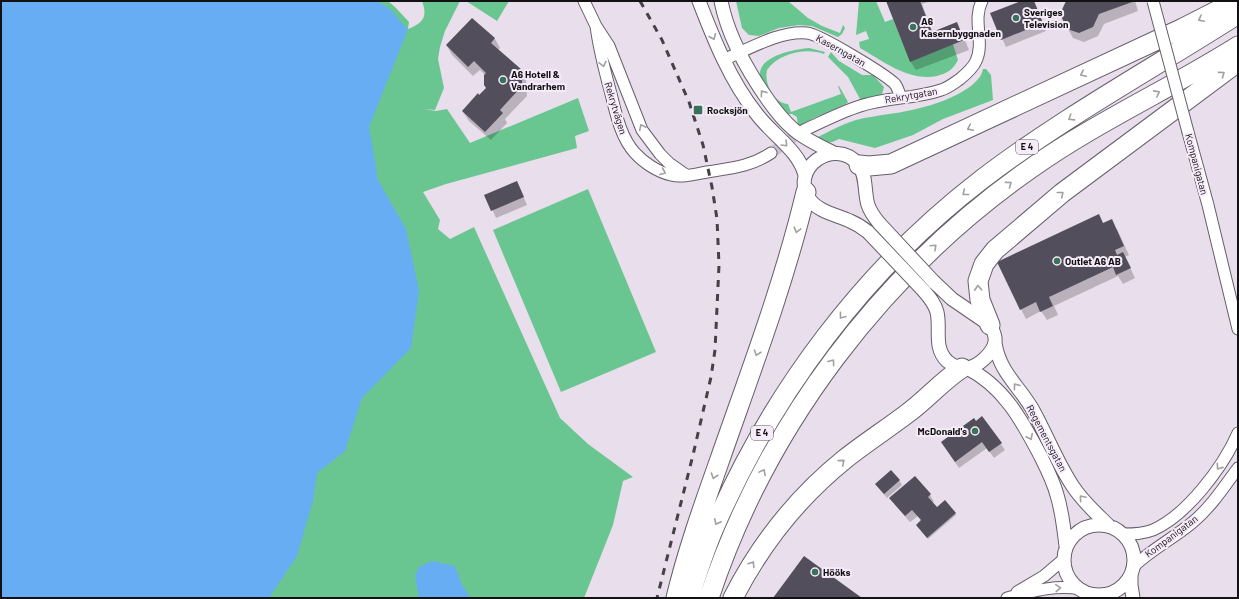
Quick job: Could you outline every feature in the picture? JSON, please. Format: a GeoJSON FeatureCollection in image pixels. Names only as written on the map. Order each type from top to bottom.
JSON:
{"type":"FeatureCollection","features":[{"type":"Feature","properties":{"kind":"highway"},"geometry":{"type":"LineString","coordinates":[[859,165],[869,166],[891,164],[1183,28],[1236,1]]}},
{"type":"Feature","properties":{"kind":"highway","name":"E 4"},"geometry":{"type":"LineString","coordinates":[[689,598],[717,521],[746,461],[774,412],[794,379],[822,342],[848,309],[888,264],[944,211],[980,181],[1010,159],[1055,128],[1238,14]]}},
{"type":"Feature","properties":{"kind":"highway","name":"E 4"},"geometry":{"type":"LineString","coordinates":[[709,598],[725,552],[742,514],[762,474],[788,428],[809,394],[835,358],[878,305],[908,273],[935,246],[969,216],[1031,168],[1079,138],[1238,46]]}},
{"type":"Feature","properties":{"kind":"highway"},"geometry":{"type":"LineString","coordinates":[[990,325],[980,300],[978,281],[984,264],[995,250],[1062,193],[1238,62]]}},
{"type":"Feature","properties":{"kind":"highway"},"geometry":{"type":"LineString","coordinates":[[676,598],[703,509],[791,251],[806,184]]}},
{"type":"Feature","properties":{"kind":"highway"},"geometry":{"type":"LineString","coordinates":[[733,598],[750,567],[772,535],[813,488],[845,459],[910,412],[942,382],[964,368]]}},
{"type":"Feature","properties":{"kind":"street","name":"Rekrytvägen"},"geometry":{"type":"LineString","coordinates":[[584,1],[608,46],[642,130],[655,148],[669,163],[686,175]]}},
{"type":"Feature","properties":{"kind":"street"},"geometry":{"type":"LineString","coordinates":[[699,1],[723,60],[756,114],[794,152],[799,160],[806,184]]}},
{"type":"Feature","properties":{"kind":"street"},"geometry":{"type":"LineString","coordinates":[[721,1],[739,53],[753,79],[772,105],[799,134],[834,153],[842,154],[851,158],[859,165],[863,172],[869,207],[879,223],[934,282],[952,299],[990,325]]}},
{"type":"Feature","properties":{"kind":"street","name":"Rekrytgatan"},"geometry":{"type":"LineString","coordinates":[[804,130],[860,106],[924,95],[943,90],[966,74],[976,62],[978,54],[978,21],[982,1]]}},
{"type":"Feature","properties":{"kind":"street","name":"Kompanigatan"},"geometry":{"type":"LineString","coordinates":[[1153,1],[1208,205],[1238,329]]}},
{"type":"Feature","properties":{"kind":"street","name":"Rekrytvägen"},"geometry":{"type":"LineString","coordinates":[[596,26],[600,50],[615,112],[626,141],[634,153],[646,164],[659,171],[672,175],[686,175],[745,166],[771,153]]}},
{"type":"Feature","properties":{"kind":"street","name":"Kaserngatan"},"geometry":{"type":"LineString","coordinates":[[723,60],[776,38],[793,34],[808,33],[844,51],[884,75],[896,85],[901,98]]}},
{"type":"Feature","properties":{"kind":"street"},"geometry":{"type":"LineString","coordinates":[[806,184],[814,161],[820,157],[834,153]]}},
{"type":"Feature","properties":{"kind":"street","name":"Regementsgatan"},"geometry":{"type":"LineString","coordinates":[[806,184],[810,200],[821,210],[850,220],[868,232],[934,303],[937,313],[938,346],[942,355],[954,366],[964,368],[984,378],[1002,394],[1024,425],[1053,482],[1061,511],[1066,546]]}},
{"type":"Feature","properties":{"kind":"street","name":"Regementsgatan"},"geometry":{"type":"LineString","coordinates":[[990,325],[993,331],[997,355],[1002,367],[1034,411],[1072,485],[1082,500],[1109,526]]}},
{"type":"Feature","properties":{"kind":"street"},"geometry":{"type":"LineString","coordinates":[[964,368],[975,365],[984,358],[991,351],[995,343]]}},
{"type":"Feature","properties":{"kind":"street","name":"Kompanigatan"},"geometry":{"type":"LineString","coordinates":[[1122,534],[1137,534],[1152,530],[1164,524],[1187,506],[1223,461],[1238,433]]}},
{"type":"Feature","properties":{"kind":"street","name":"Kompanigatan"},"geometry":{"type":"LineString","coordinates":[[1132,570],[1159,545],[1193,522],[1216,498],[1238,468]]}},
{"type":"Feature","properties":{"kind":"street"},"geometry":{"type":"LineString","coordinates":[[1086,593],[1071,581],[1065,571],[1064,559],[1066,546],[1074,536],[1084,528],[1100,525],[1109,526],[1122,534],[1130,543],[1134,554],[1131,585],[1134,598]]}},
{"type":"Feature","properties":{"kind":"street"},"geometry":{"type":"LineString","coordinates":[[1008,598],[1044,576],[1064,559]]}},
{"type":"Feature","properties":{"kind":"street"},"geometry":{"type":"LineString","coordinates":[[1008,598],[1049,589],[1073,588],[1086,593],[1104,595],[1120,588],[1126,582],[1132,570]]}},
{"type":"Feature","properties":{"kind":"green space"},"geometry":{"type":"Polygon","coordinates":[[[1,1],[388,1],[409,22],[408,29],[421,22],[423,19],[424,7],[422,1],[460,1],[445,31],[440,47],[438,59],[444,88],[435,110],[424,109],[436,111],[447,109],[470,143],[578,98],[589,131],[575,136],[577,148],[446,184],[423,192],[440,220],[438,229],[450,239],[474,227],[560,418],[588,444],[633,477],[623,481],[613,525],[584,598],[1,598],[1,1]]]}},
{"type":"Feature","properties":{"kind":"green space"},"geometry":{"type":"Polygon","coordinates":[[[466,1],[509,1],[497,21],[466,1]]]}},
{"type":"Feature","properties":{"kind":"green space"},"geometry":{"type":"Polygon","coordinates":[[[736,1],[788,1],[808,18],[822,26],[840,33],[843,25],[845,28],[842,34],[838,37],[812,26],[799,25],[779,28],[759,36],[749,35],[742,28],[736,1]]]}},
{"type":"Feature","properties":{"kind":"green space"},"geometry":{"type":"Polygon","coordinates":[[[859,1],[876,1],[885,22],[893,19],[910,61],[953,44],[958,60],[949,71],[944,74],[927,77],[916,76],[887,64],[860,48],[859,42],[869,39],[866,31],[856,35],[859,1]]]}},
{"type":"Feature","properties":{"kind":"green space"},"geometry":{"type":"Polygon","coordinates":[[[809,48],[825,52],[824,54],[809,51],[792,53],[772,64],[767,70],[766,75],[771,92],[778,100],[788,104],[791,112],[841,94],[838,86],[848,102],[812,119],[798,128],[797,117],[792,114],[785,114],[761,79],[760,71],[763,65],[777,56],[794,50],[809,48]]]}},
{"type":"Feature","properties":{"kind":"green space"},"geometry":{"type":"Polygon","coordinates":[[[831,52],[839,61],[862,75],[873,75],[884,87],[882,94],[862,100],[860,99],[848,77],[828,57],[831,52]]]}},
{"type":"Feature","properties":{"kind":"green space"},"geometry":{"type":"Polygon","coordinates":[[[983,69],[986,69],[991,75],[993,100],[943,119],[913,135],[875,148],[839,139],[824,142],[814,139],[856,120],[912,110],[938,103],[962,92],[972,85],[980,77],[983,69]]]}},
{"type":"Feature","properties":{"kind":"green space"},"geometry":{"type":"Polygon","coordinates":[[[588,189],[656,352],[561,392],[493,230],[588,189]]]}},
{"type":"Feature","properties":{"kind":"water"},"geometry":{"type":"Polygon","coordinates":[[[1,1],[377,1],[391,10],[408,29],[369,127],[378,180],[406,229],[419,291],[411,348],[362,398],[345,451],[317,473],[313,501],[297,556],[269,598],[1,598],[1,1]]]}},
{"type":"Feature","properties":{"kind":"water"},"geometry":{"type":"Polygon","coordinates":[[[432,561],[455,566],[462,585],[470,597],[474,598],[419,598],[415,576],[419,567],[432,561]]]}},
{"type":"Feature","properties":{"kind":"building","name":"A6 Kasernbyggnaden"},"geometry":{"type":"Polygon","coordinates":[[[886,1],[920,1],[932,32],[957,22],[964,40],[910,62],[886,1]]]}},
{"type":"Feature","properties":{"kind":"building","name":"Sveriges Television"},"geometry":{"type":"Polygon","coordinates":[[[1021,1],[1034,1],[1043,23],[1001,40],[990,13],[1021,1]]]}},
{"type":"Feature","properties":{"kind":"building"},"geometry":{"type":"Polygon","coordinates":[[[1066,1],[1135,1],[1099,14],[1093,27],[1079,33],[1067,29],[1060,14],[1066,1]]]}},
{"type":"Feature","properties":{"kind":"building","name":"A6 Hotell & Vandrarhem"},"geometry":{"type":"Polygon","coordinates":[[[472,18],[495,38],[491,43],[522,70],[522,86],[500,110],[503,113],[485,132],[462,111],[478,93],[479,95],[486,88],[484,85],[484,75],[486,73],[474,61],[468,67],[446,45],[472,18]]]}},
{"type":"Feature","properties":{"kind":"building"},"geometry":{"type":"Polygon","coordinates":[[[517,181],[524,197],[491,211],[484,195],[517,181]]]}},
{"type":"Feature","properties":{"kind":"building"},"geometry":{"type":"Polygon","coordinates":[[[1099,214],[1103,223],[1112,219],[1124,246],[1115,250],[1117,255],[1123,252],[1131,268],[1116,275],[1113,267],[1049,297],[1053,306],[1040,312],[1036,302],[1020,310],[997,262],[1099,214]]]}},
{"type":"Feature","properties":{"kind":"building","name":"McDonald's"},"geometry":{"type":"Polygon","coordinates":[[[982,416],[1002,443],[989,452],[982,442],[955,462],[941,442],[974,418],[976,421],[982,416]]]}},
{"type":"Feature","properties":{"kind":"building"},"geometry":{"type":"Polygon","coordinates":[[[891,470],[900,480],[884,494],[875,484],[891,470]]]}},
{"type":"Feature","properties":{"kind":"building"},"geometry":{"type":"Polygon","coordinates":[[[915,476],[931,494],[928,497],[937,507],[945,500],[956,513],[927,538],[916,525],[921,520],[912,510],[905,516],[889,498],[915,476]]]}},
{"type":"Feature","properties":{"kind":"building"},"geometry":{"type":"Polygon","coordinates":[[[804,556],[862,598],[773,598],[804,556]]]}},
{"type":"Feature","properties":{"kind":"tunnel"},"geometry":{"type":"LineString","coordinates":[[771,153],[804,130]]}},
{"type":"Feature","properties":{"kind":"railway"},"geometry":{"type":"LineString","coordinates":[[640,1],[662,40],[689,102],[703,145],[717,219],[719,265],[715,350],[711,377],[657,598]]}},
{"type":"Feature","properties":{"kind":"place","name":"Sveriges Television"},"geometry":{"type":"Point","coordinates":[1016,18]}},
{"type":"Feature","properties":{"kind":"place","name":"A6 Kasernbyggnaden"},"geometry":{"type":"Point","coordinates":[913,27]}},
{"type":"Feature","properties":{"kind":"place","name":"A6 Hotell & Vandrarhem"},"geometry":{"type":"Point","coordinates":[503,80]}},
{"type":"Feature","properties":{"kind":"place","name":"Rocksjön"},"geometry":{"type":"Point","coordinates":[698,110]}},
{"type":"Feature","properties":{"kind":"place","name":"Outlet A6 AB"},"geometry":{"type":"Point","coordinates":[1057,261]}},
{"type":"Feature","properties":{"kind":"place","name":"McDonald's"},"geometry":{"type":"Point","coordinates":[975,431]}},
{"type":"Feature","properties":{"kind":"place","name":"Hööks"},"geometry":{"type":"Point","coordinates":[815,572]}}]}
